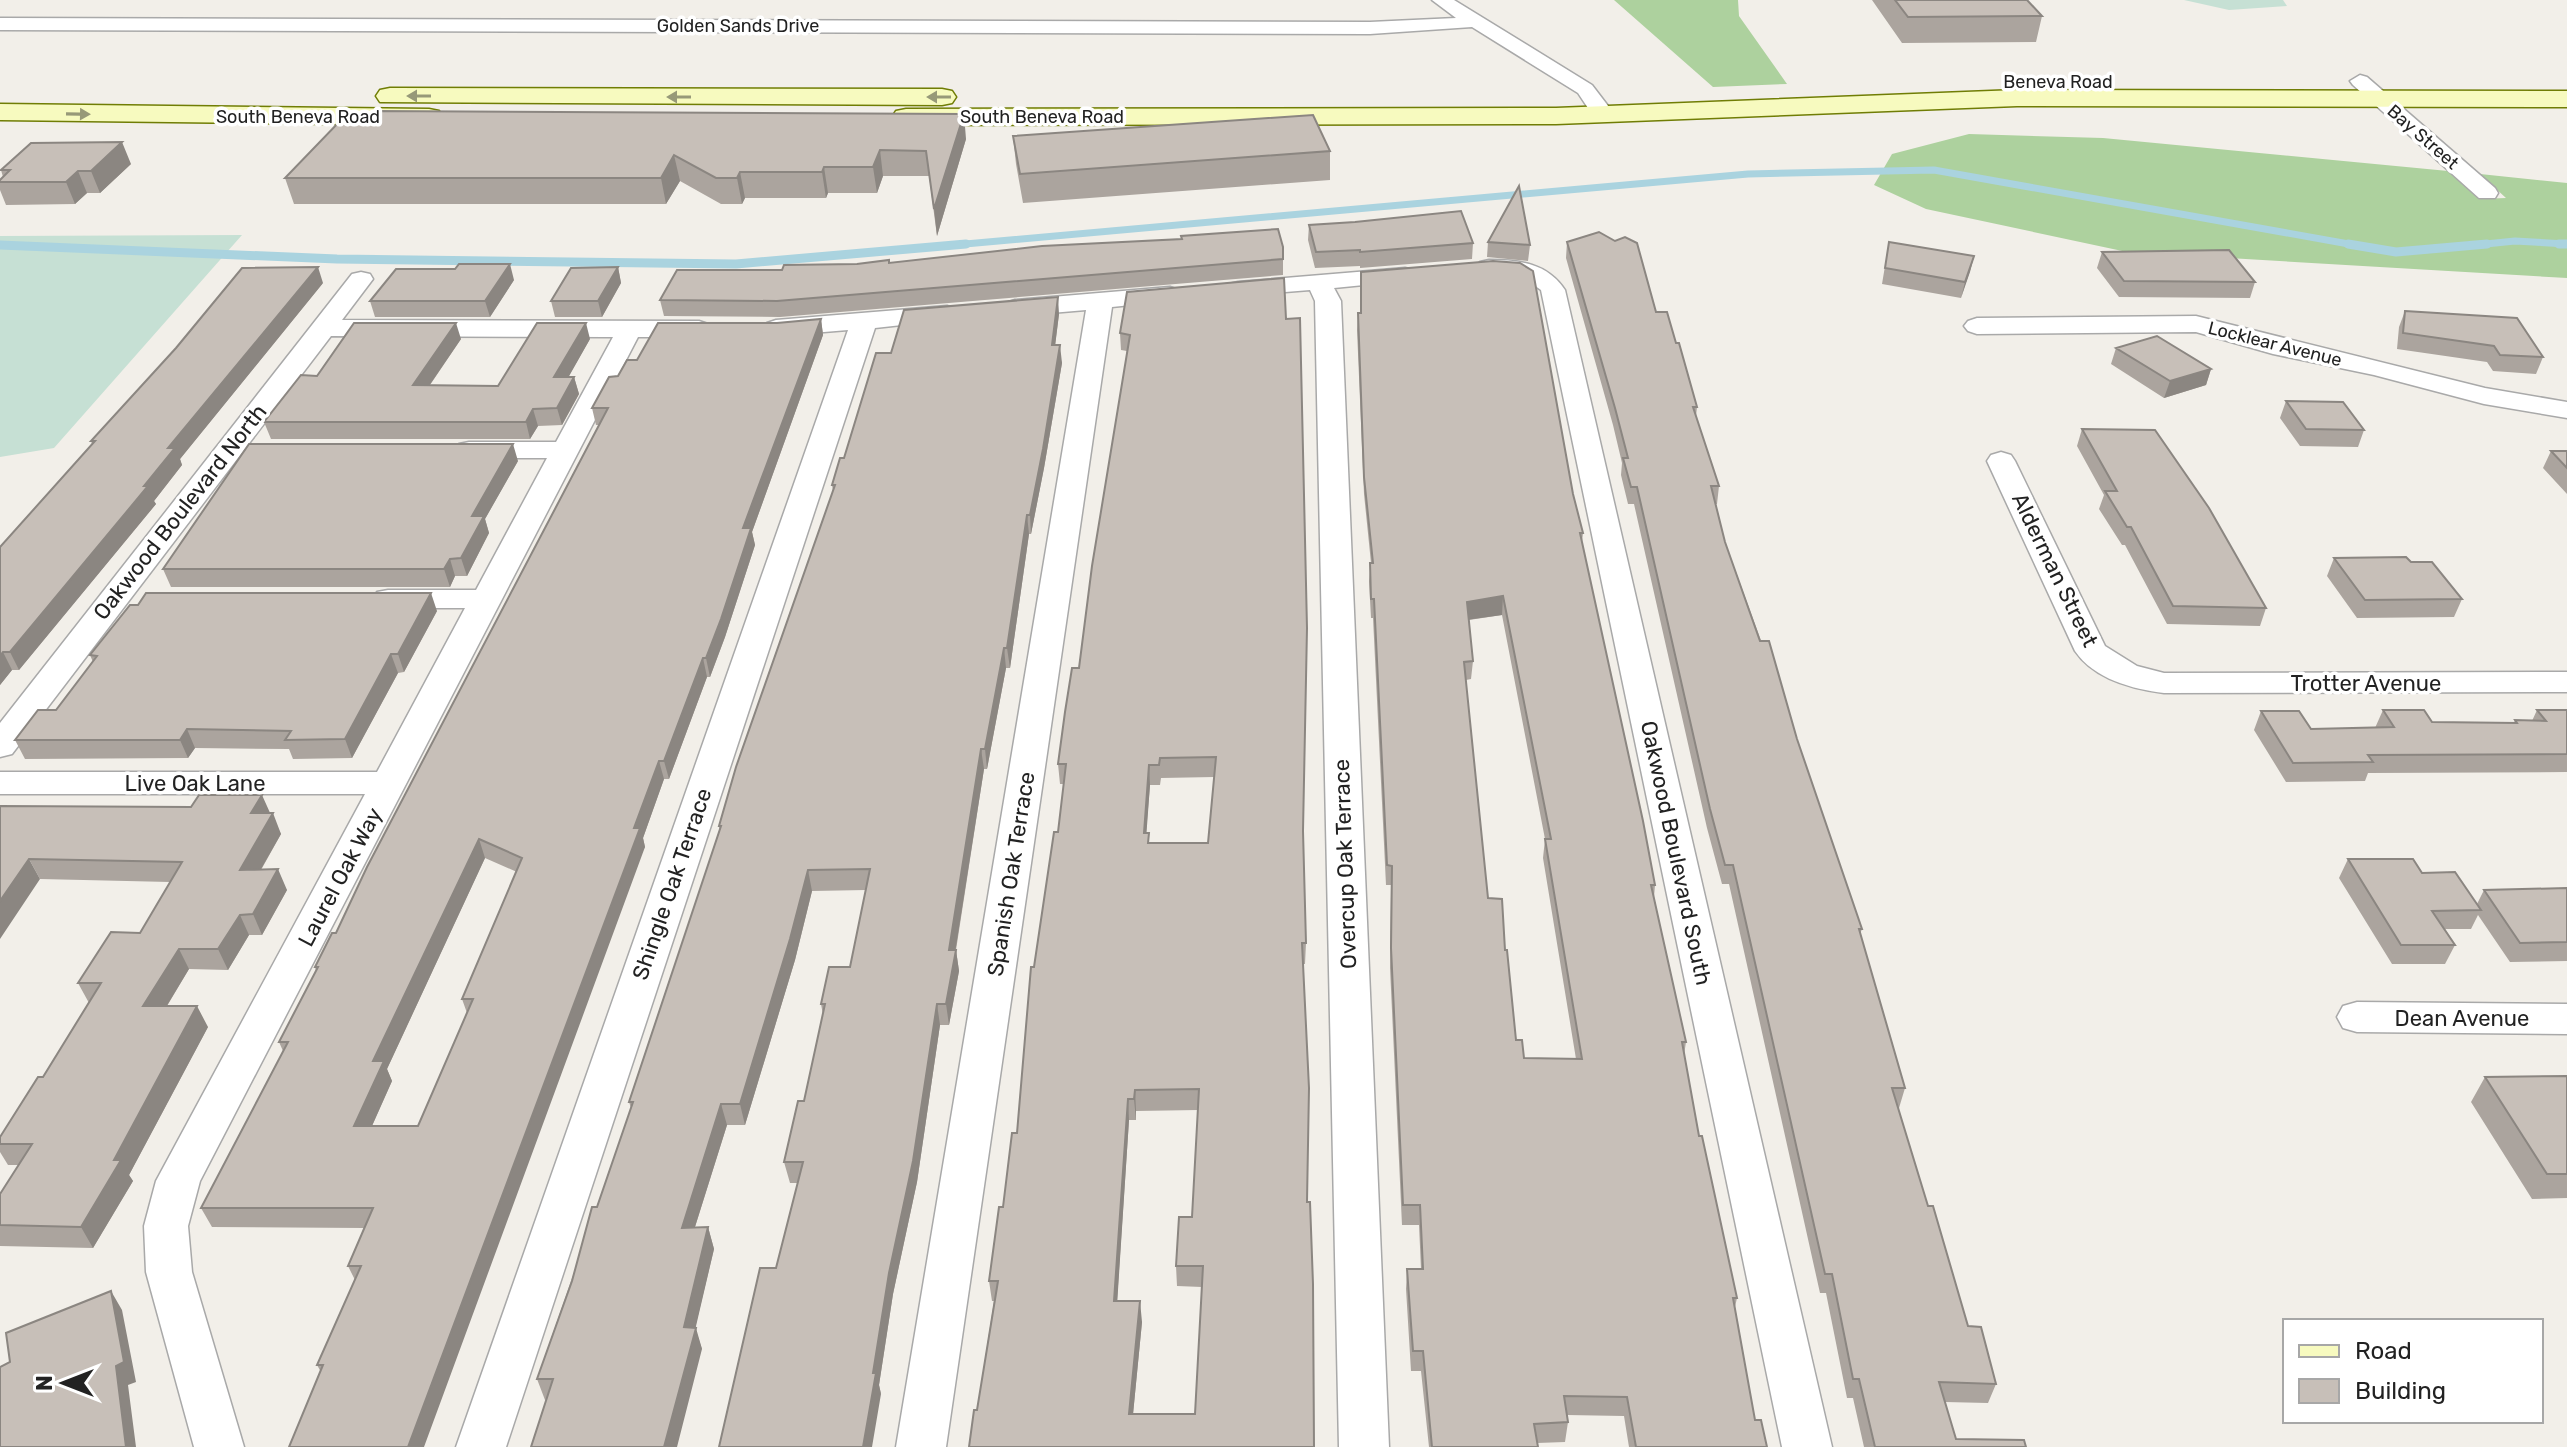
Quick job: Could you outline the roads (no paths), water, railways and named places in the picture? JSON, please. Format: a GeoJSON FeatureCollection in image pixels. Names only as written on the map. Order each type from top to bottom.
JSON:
{"type":"FeatureCollection","features":[{"type":"Feature","properties":{"kind":"main road","name":"Beneva Road"},"geometry":{"type":"LineString","coordinates":[[1553,107],[2369,90],[2567,82]]}},
{"type":"Feature","properties":{"kind":"main road","name":"South Beneva Road"},"geometry":{"type":"LineString","coordinates":[[0,90],[1553,107]]}},
{"type":"Feature","properties":{"kind":"main road","name":"Beneva Road"},"geometry":{"type":"LineString","coordinates":[[2369,90],[2567,99]]}},
{"type":"Feature","properties":{"kind":"main road","name":"South Beneva Road"},"geometry":{"type":"LineString","coordinates":[[0,112],[248,117],[1553,107]]}},
{"type":"Feature","properties":{"kind":"street"},"geometry":{"type":"LineString","coordinates":[[1441,0],[1585,89],[1598,106]]}},
{"type":"Feature","properties":{"kind":"street","name":"Golden Sands Drive"},"geometry":{"type":"LineString","coordinates":[[0,24],[1370,28],[1476,21]]}},
{"type":"Feature","properties":{"kind":"street","name":"Bay Street"},"geometry":{"type":"LineString","coordinates":[[2369,90],[2487,193]]}},
{"type":"Feature","properties":{"kind":"street","name":"Oakwood Boulevard South"},"geometry":{"type":"LineString","coordinates":[[1460,270],[1506,267],[1529,271],[1544,278],[1553,290],[1807,1447]]}},
{"type":"Feature","properties":{"kind":"street"},"geometry":{"type":"LineString","coordinates":[[755,328],[1429,273]]}},
{"type":"Feature","properties":{"kind":"street","name":"Oakwood Boulevard North"},"geometry":{"type":"LineString","coordinates":[[0,746],[128,599],[229,450],[361,279]]}},
{"type":"Feature","properties":{"kind":"street","name":"Overcup Oak Terrace"},"geometry":{"type":"LineString","coordinates":[[1319,282],[1328,301],[1364,1447]]}},
{"type":"Feature","properties":{"kind":"street","name":"Spanish Oak Terrace"},"geometry":{"type":"LineString","coordinates":[[921,1447],[1100,301]]}},
{"type":"Feature","properties":{"kind":"street","name":"Shingle Oak Terrace"},"geometry":{"type":"LineString","coordinates":[[481,1447],[864,321]]}},
{"type":"Feature","properties":{"kind":"street","name":"Locklear Avenue"},"geometry":{"type":"LineString","coordinates":[[1977,326],[2196,324],[2282,348],[2377,368],[2484,396],[2567,410]]}},
{"type":"Feature","properties":{"kind":"street"},"geometry":{"type":"LineString","coordinates":[[324,328],[726,329]]}},
{"type":"Feature","properties":{"kind":"street","name":"Laurel Oak Way"},"geometry":{"type":"LineString","coordinates":[[219,1447],[169,1272],[166,1226],[169,1203],[630,328]]}},
{"type":"Feature","properties":{"kind":"street"},"geometry":{"type":"LineString","coordinates":[[229,450],[259,450]]}},
{"type":"Feature","properties":{"kind":"street"},"geometry":{"type":"LineString","coordinates":[[444,450],[568,450]]}},
{"type":"Feature","properties":{"kind":"street","name":"Alderman Street"},"geometry":{"type":"LineString","coordinates":[[2001,461],[2091,651],[2123,674],[2139,680],[2164,683]]}},
{"type":"Feature","properties":{"kind":"street"},"geometry":{"type":"LineString","coordinates":[[361,599],[486,599]]}},
{"type":"Feature","properties":{"kind":"street","name":"Trotter Avenue"},"geometry":{"type":"LineString","coordinates":[[2164,683],[2567,682]]}},
{"type":"Feature","properties":{"kind":"street","name":"Live Oak Lane"},"geometry":{"type":"LineString","coordinates":[[0,783],[390,783]]}},
{"type":"Feature","properties":{"kind":"street","name":"Dean Avenue"},"geometry":{"type":"LineString","coordinates":[[2357,1017],[2567,1019]]}},
{"type":"Feature","properties":{"kind":"waterway"},"geometry":{"type":"LineString","coordinates":[[943,246],[1748,174],[1934,170],[2360,246]]}},
{"type":"Feature","properties":{"kind":"waterway"},"geometry":{"type":"LineString","coordinates":[[2477,245],[2515,241],[2567,244],[2559,244]]}},
{"type":"Feature","properties":{"kind":"waterway"},"geometry":{"type":"LineString","coordinates":[[943,246],[966,244]]}},
{"type":"Feature","properties":{"kind":"waterway"},"geometry":{"type":"LineString","coordinates":[[2348,244],[2360,246]]}},
{"type":"Feature","properties":{"kind":"waterway"},"geometry":{"type":"LineString","coordinates":[[2477,245],[2487,244]]}},
{"type":"Feature","properties":{"kind":"waterway"},"geometry":{"type":"LineString","coordinates":[[13,246],[0,245],[337,259],[736,264],[943,246]]}},
{"type":"Feature","properties":{"kind":"waterway"},"geometry":{"type":"LineString","coordinates":[[2360,246],[2396,252],[2477,245]]}},
{"type":"Feature","properties":{"kind":"waterway"},"geometry":{"type":"LineString","coordinates":[[2466,246],[2477,245]]}}]}
